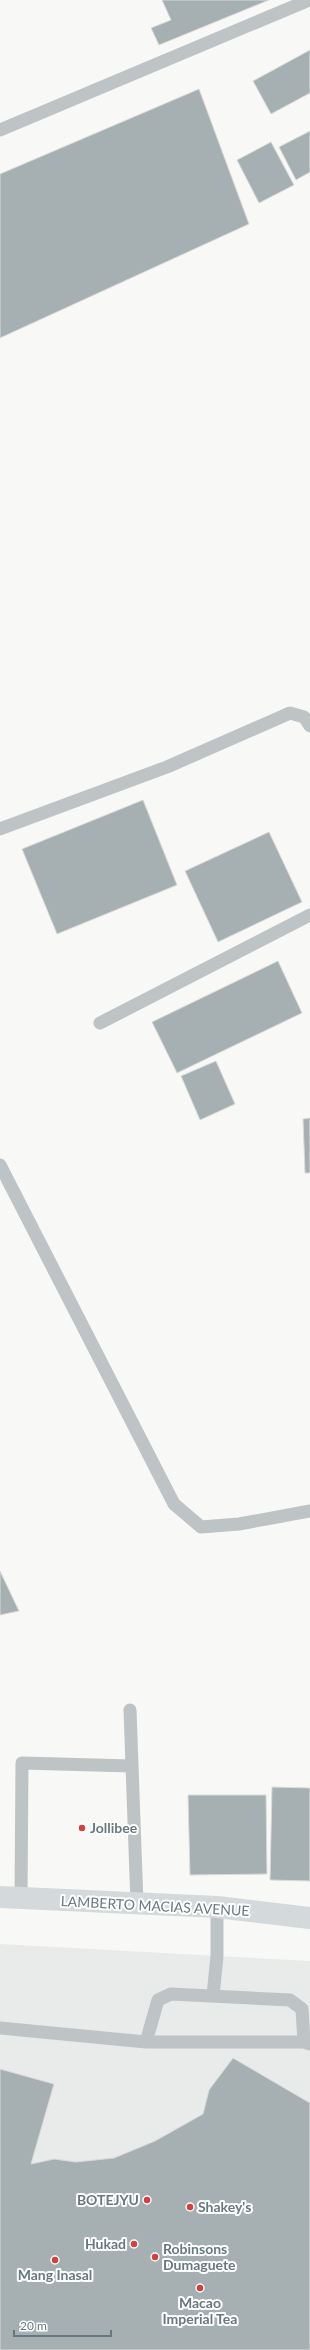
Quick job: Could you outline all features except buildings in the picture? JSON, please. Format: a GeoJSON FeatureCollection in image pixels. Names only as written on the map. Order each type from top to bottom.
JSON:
{"type":"FeatureCollection","features":[{"type":"Feature","properties":{"kind":"main road","name":"LAMBERTO MACIAS AVENUE"},"geometry":{"type":"LineString","coordinates":[[10,1898],[217,1907],[310,1918]]}},
{"type":"Feature","properties":{"kind":"lane"},"geometry":{"type":"LineString","coordinates":[[0,130],[309,0]]}},
{"type":"Feature","properties":{"kind":"lane"},"geometry":{"type":"LineString","coordinates":[[0,829],[167,767],[290,713],[304,717],[310,726]]}},
{"type":"Feature","properties":{"kind":"lane"},"geometry":{"type":"LineString","coordinates":[[100,1023],[310,915]]}},
{"type":"Feature","properties":{"kind":"lane"},"geometry":{"type":"LineString","coordinates":[[0,1165],[174,1504],[201,1527],[239,1524],[310,1511]]}},
{"type":"Feature","properties":{"kind":"lane"},"geometry":{"type":"LineString","coordinates":[[130,1710],[137,1904]]}},
{"type":"Feature","properties":{"kind":"lane"},"geometry":{"type":"LineString","coordinates":[[10,1898],[22,1763],[131,1766]]}},
{"type":"Feature","properties":{"kind":"lane"},"geometry":{"type":"LineString","coordinates":[[214,1996],[217,1956],[217,1907]]}},
{"type":"Feature","properties":{"kind":"lane"},"geometry":{"type":"LineString","coordinates":[[0,2028],[146,2042],[307,2043],[302,2010],[290,2000],[171,1994],[158,2000],[146,2042]]}},
{"type":"Feature","properties":{"kind":"shaded area"},"geometry":{"type":"Polygon","coordinates":[[[0,1944],[310,1961],[310,2350],[0,2350],[0,1944]]]}},
{"type":"Feature","properties":{"kind":"place","name":"Jollibee"},"geometry":{"type":"Point","coordinates":[82,1828]}},
{"type":"Feature","properties":{"kind":"place","name":"BOTEJYU"},"geometry":{"type":"Point","coordinates":[147,2200]}},
{"type":"Feature","properties":{"kind":"place","name":"Shakey's"},"geometry":{"type":"Point","coordinates":[190,2207]}},
{"type":"Feature","properties":{"kind":"place","name":"Hukad"},"geometry":{"type":"Point","coordinates":[134,2244]}},
{"type":"Feature","properties":{"kind":"place","name":"Robinsons Dumaguete"},"geometry":{"type":"Point","coordinates":[155,2257]}},
{"type":"Feature","properties":{"kind":"place","name":"Mang Inasal"},"geometry":{"type":"Point","coordinates":[55,2260]}},
{"type":"Feature","properties":{"kind":"place","name":"Macao Imperial Tea"},"geometry":{"type":"Point","coordinates":[200,2288]}}]}
